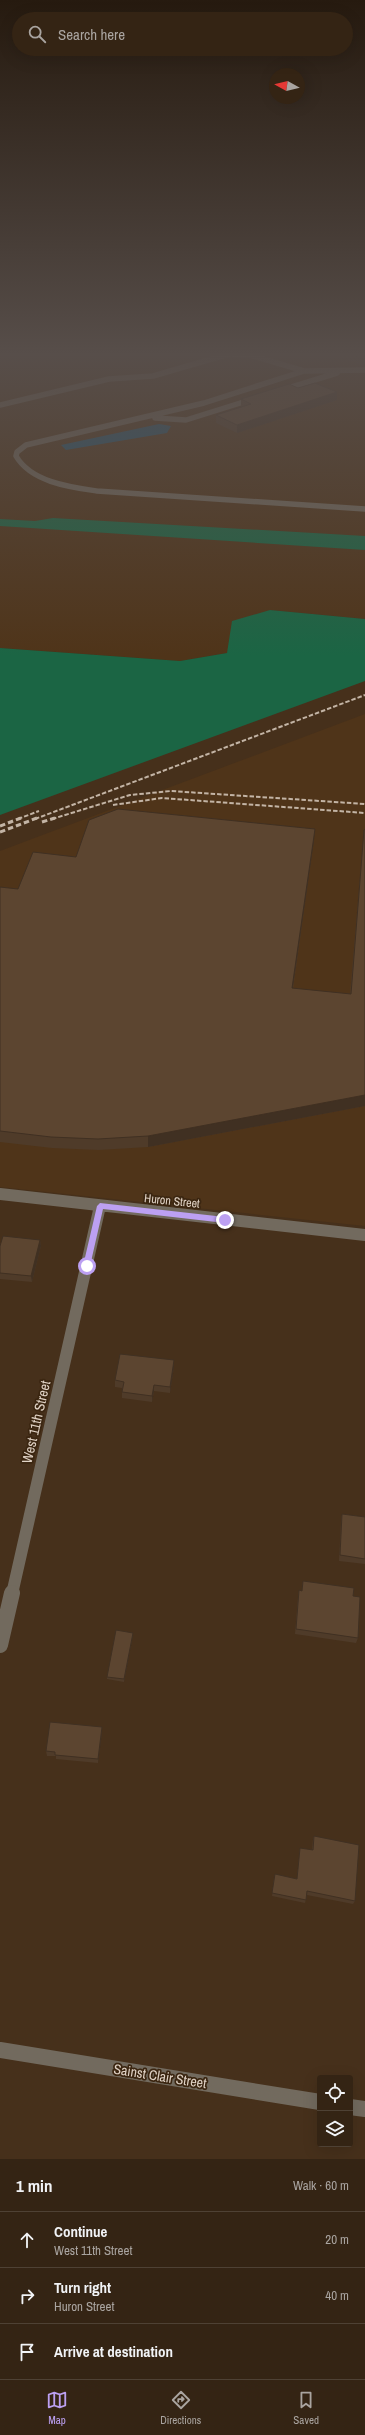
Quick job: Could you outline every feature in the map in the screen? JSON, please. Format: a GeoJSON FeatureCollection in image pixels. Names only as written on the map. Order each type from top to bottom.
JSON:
{"type":"FeatureCollection","features":[{"type":"Feature","properties":{"kind":"street"},"geometry":{"type":"LineString","coordinates":[[17,455],[16,458],[29,469],[50,480],[79,488],[155,495],[239,499],[340,509],[365,509]]}},
{"type":"Feature","properties":{"kind":"street","name":"Huron Street"},"geometry":{"type":"LineString","coordinates":[[0,1194],[365,1235]]}},
{"type":"Feature","properties":{"kind":"street","name":"West 11th Street"},"geometry":{"type":"LineString","coordinates":[[0,1645],[100,1206]]}},
{"type":"Feature","properties":{"kind":"street","name":"Sainst Clair Street"},"geometry":{"type":"LineString","coordinates":[[0,2050],[317,2102]]}},
{"type":"Feature","properties":{"kind":"street"},"geometry":{"type":"LineString","coordinates":[[353,2107],[365,2109]]}},
{"type":"Feature","properties":{"kind":"shaded area"},"geometry":{"type":"Polygon","coordinates":[[[0,455],[365,455],[365,619],[270,610],[227,653],[180,661],[0,648],[0,455]]]}},
{"type":"Feature","properties":{"kind":"shaded area"},"geometry":{"type":"Polygon","coordinates":[[[365,714],[365,1226],[0,1187],[0,851],[365,714]]]}},
{"type":"Feature","properties":{"kind":"green space"},"geometry":{"type":"Polygon","coordinates":[[[53,518],[365,536],[365,550],[0,526],[0,519],[35,521],[53,518]]]}},
{"type":"Feature","properties":{"kind":"green space"},"geometry":{"type":"Polygon","coordinates":[[[270,610],[365,619],[365,681],[0,815],[0,648],[180,661],[227,653],[232,621],[270,610]]]}},
{"type":"Feature","properties":{"kind":"building"},"geometry":{"type":"Polygon","coordinates":[[[118,809],[315,829],[292,988],[351,994],[365,829],[365,1095],[148,1136],[98,1139],[51,1137],[0,1131],[0,887],[18,889],[33,852],[76,857],[89,820],[118,809]]]}},
{"type":"Feature","properties":{"kind":"building"},"geometry":{"type":"Polygon","coordinates":[[[3,1236],[40,1240],[31,1276],[0,1273],[0,1246],[3,1236]]]}},
{"type":"Feature","properties":{"kind":"building"},"geometry":{"type":"Polygon","coordinates":[[[120,1354],[174,1360],[170,1387],[154,1385],[152,1396],[122,1392],[124,1382],[115,1380],[120,1354]]]}},
{"type":"Feature","properties":{"kind":"building"},"geometry":{"type":"Polygon","coordinates":[[[342,1514],[365,1517],[365,1559],[340,1555],[342,1514]]]}},
{"type":"Feature","properties":{"kind":"building"},"geometry":{"type":"Polygon","coordinates":[[[303,1581],[354,1588],[353,1596],[360,1597],[358,1638],[296,1629],[299,1590],[302,1591],[303,1581]]]}},
{"type":"Feature","properties":{"kind":"building"},"geometry":{"type":"Polygon","coordinates":[[[116,1630],[133,1633],[124,1679],[107,1677],[116,1630]]]}},
{"type":"Feature","properties":{"kind":"building"},"geometry":{"type":"Polygon","coordinates":[[[50,1722],[102,1727],[98,1759],[55,1755],[55,1752],[46,1751],[50,1722]]]}},
{"type":"Feature","properties":{"kind":"building"},"geometry":{"type":"Polygon","coordinates":[[[314,1836],[359,1845],[355,1901],[307,1891],[306,1900],[272,1893],[275,1874],[297,1879],[300,1848],[313,1850],[314,1836]]]}},
{"type":"Feature","properties":{"kind":"railway"},"geometry":{"type":"LineString","coordinates":[[35,819],[365,695]]}},
{"type":"Feature","properties":{"kind":"railway"},"geometry":{"type":"LineString","coordinates":[[52,819],[130,795],[171,791],[365,804]]}},
{"type":"Feature","properties":{"kind":"railway"},"geometry":{"type":"LineString","coordinates":[[113,805],[162,798],[365,813]]}},
{"type":"Feature","properties":{"kind":"railway"},"geometry":{"type":"LineString","coordinates":[[18,819],[39,811]]}},
{"type":"Feature","properties":{"kind":"railway"},"geometry":{"type":"LineString","coordinates":[[0,826],[21,818]]}},
{"type":"Feature","properties":{"kind":"railway"},"geometry":{"type":"LineString","coordinates":[[0,832],[37,818]]}},
{"type":"Feature","properties":{"kind":"railway"},"geometry":{"type":"LineString","coordinates":[[42,822],[55,818]]}},
{"type":"Feature","properties":{"kind":"route"},"geometry":{"type":"LineString","coordinates":[[87,1266],[100,1206],[225,1220]]}}]}
